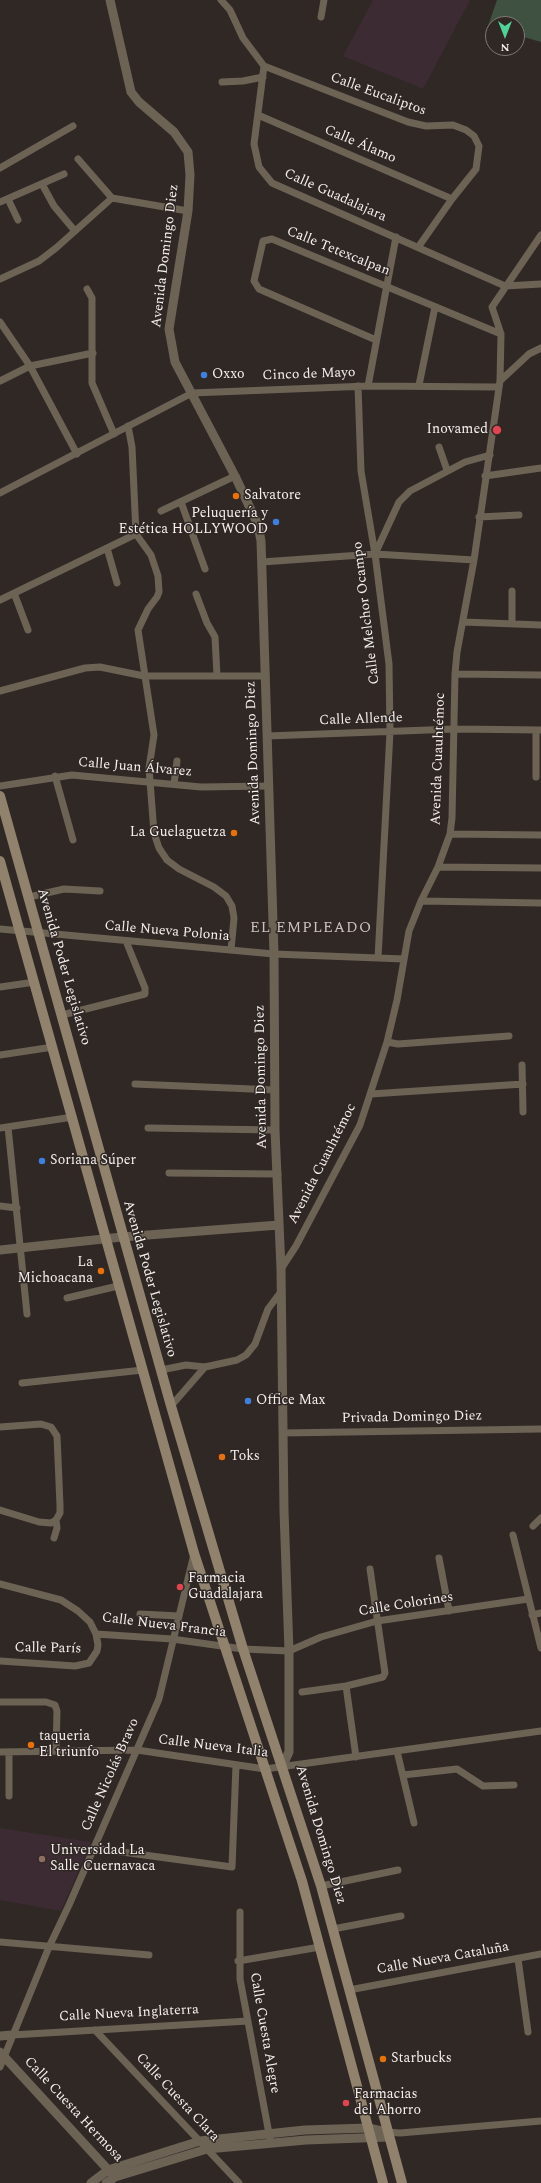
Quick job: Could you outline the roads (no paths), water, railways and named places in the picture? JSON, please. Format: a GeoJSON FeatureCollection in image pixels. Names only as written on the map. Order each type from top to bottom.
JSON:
{"type":"FeatureCollection","features":[{"type":"Feature","properties":{"kind":"main road","name":"Avenida Poder Legislativo"},"geometry":{"type":"LineString","coordinates":[[0,796],[62,1015],[122,1237],[171,1406],[243,1649],[282,1767]]}},
{"type":"Feature","properties":{"kind":"main road"},"geometry":{"type":"LineString","coordinates":[[0,861],[194,1553],[302,1881],[383,2183]]}},
{"type":"Feature","properties":{"kind":"main road","name":"Avenida Domingo Diez"},"geometry":{"type":"LineString","coordinates":[[282,1767],[321,1886],[402,2183]]}},
{"type":"Feature","properties":{"kind":"main road"},"geometry":{"type":"LineString","coordinates":[[354,2075],[361,2077],[371,2070]]}},
{"type":"Feature","properties":{"kind":"main road"},"geometry":{"type":"LineString","coordinates":[[379,2172],[388,2167],[397,2167]]}},
{"type":"Feature","properties":{"kind":"street","name":"Avenida Domingo Diez"},"geometry":{"type":"LineString","coordinates":[[110,0],[131,92],[138,102],[174,132],[188,152],[190,175],[188,211],[169,329],[175,362],[235,476],[258,525],[262,562],[274,954],[275,1130],[281,1269],[280,1293],[289,1651],[289,1752],[282,1767]]}},
{"type":"Feature","properties":{"kind":"street"},"geometry":{"type":"LineString","coordinates":[[221,0],[230,10],[243,38],[264,66]]}},
{"type":"Feature","properties":{"kind":"street"},"geometry":{"type":"LineString","coordinates":[[321,17],[324,0]]}},
{"type":"Feature","properties":{"kind":"street","name":"Calle Guadalajara"},"geometry":{"type":"LineString","coordinates":[[264,66],[254,144],[255,157],[259,167],[272,183],[419,246],[505,286]]}},
{"type":"Feature","properties":{"kind":"street","name":"Calle Eucaliptos"},"geometry":{"type":"LineString","coordinates":[[264,66],[408,122],[426,126],[453,125],[466,130],[474,136],[479,146],[479,157],[476,169],[452,199],[419,246]]}},
{"type":"Feature","properties":{"kind":"street"},"geometry":{"type":"LineString","coordinates":[[222,82],[243,81],[262,77]]}},
{"type":"Feature","properties":{"kind":"street","name":"Calle Álamo"},"geometry":{"type":"LineString","coordinates":[[258,115],[452,199]]}},
{"type":"Feature","properties":{"kind":"street"},"geometry":{"type":"LineString","coordinates":[[0,168],[73,126]]}},
{"type":"Feature","properties":{"kind":"street"},"geometry":{"type":"LineString","coordinates":[[78,159],[112,198],[188,211]]}},
{"type":"Feature","properties":{"kind":"street"},"geometry":{"type":"LineString","coordinates":[[0,202],[64,174]]}},
{"type":"Feature","properties":{"kind":"street"},"geometry":{"type":"LineString","coordinates":[[42,184],[54,206],[75,231]]}},
{"type":"Feature","properties":{"kind":"street"},"geometry":{"type":"LineString","coordinates":[[0,279],[39,261],[112,198]]}},
{"type":"Feature","properties":{"kind":"street"},"geometry":{"type":"LineString","coordinates":[[8,199],[18,220]]}},
{"type":"Feature","properties":{"kind":"street","name":"Avenida Cuauhtémoc"},"geometry":{"type":"LineString","coordinates":[[281,1269],[296,1246],[360,1125],[387,1042],[397,1000],[409,931],[421,901],[438,867],[450,834],[452,818],[455,729],[455,674],[474,560],[485,476],[490,455],[499,384],[501,334],[492,307],[541,235]]}},
{"type":"Feature","properties":{"kind":"street"},"geometry":{"type":"LineString","coordinates":[[368,386],[396,237]]}},
{"type":"Feature","properties":{"kind":"street","name":"Calle Tetexcalpan"},"geometry":{"type":"LineString","coordinates":[[376,340],[259,289],[254,282],[263,241],[272,239],[501,334]]}},
{"type":"Feature","properties":{"kind":"street"},"geometry":{"type":"LineString","coordinates":[[505,286],[541,284]]}},
{"type":"Feature","properties":{"kind":"street"},"geometry":{"type":"LineString","coordinates":[[87,289],[92,298],[92,383],[114,434]]}},
{"type":"Feature","properties":{"kind":"street"},"geometry":{"type":"LineString","coordinates":[[419,385],[435,307]]}},
{"type":"Feature","properties":{"kind":"street"},"geometry":{"type":"LineString","coordinates":[[0,322],[30,366],[77,454]]}},
{"type":"Feature","properties":{"kind":"street"},"geometry":{"type":"LineString","coordinates":[[499,384],[530,354],[541,348]]}},
{"type":"Feature","properties":{"kind":"street"},"geometry":{"type":"LineString","coordinates":[[0,381],[30,366],[93,353]]}},
{"type":"Feature","properties":{"kind":"street","name":"Cinco de Mayo"},"geometry":{"type":"LineString","coordinates":[[0,492],[77,454],[192,393],[358,386],[499,384]]}},
{"type":"Feature","properties":{"kind":"street","name":"Calle Melchor Ocampo"},"geometry":{"type":"LineString","coordinates":[[358,386],[361,471],[375,554],[389,664],[390,732],[378,958]]}},
{"type":"Feature","properties":{"kind":"street"},"geometry":{"type":"LineString","coordinates":[[128,426],[132,447],[136,534],[151,555],[158,576],[159,592],[138,630],[154,735],[149,768],[151,820],[159,848],[167,860],[179,869],[214,887],[226,896],[232,906],[234,918],[231,950]]}},
{"type":"Feature","properties":{"kind":"street"},"geometry":{"type":"LineString","coordinates":[[439,447],[447,470]]}},
{"type":"Feature","properties":{"kind":"street"},"geometry":{"type":"LineString","coordinates":[[375,554],[399,502],[410,491],[464,462],[490,455]]}},
{"type":"Feature","properties":{"kind":"street"},"geometry":{"type":"LineString","coordinates":[[485,476],[541,468]]}},
{"type":"Feature","properties":{"kind":"street"},"geometry":{"type":"LineString","coordinates":[[161,511],[235,476]]}},
{"type":"Feature","properties":{"kind":"street"},"geometry":{"type":"LineString","coordinates":[[181,502],[205,568]]}},
{"type":"Feature","properties":{"kind":"street"},"geometry":{"type":"LineString","coordinates":[[479,517],[518,515]]}},
{"type":"Feature","properties":{"kind":"street"},"geometry":{"type":"LineString","coordinates":[[0,600],[136,534]]}},
{"type":"Feature","properties":{"kind":"street"},"geometry":{"type":"LineString","coordinates":[[107,548],[117,583]]}},
{"type":"Feature","properties":{"kind":"street"},"geometry":{"type":"LineString","coordinates":[[262,562],[375,554],[474,560]]}},
{"type":"Feature","properties":{"kind":"street"},"geometry":{"type":"LineString","coordinates":[[512,591],[512,623]]}},
{"type":"Feature","properties":{"kind":"street"},"geometry":{"type":"LineString","coordinates":[[14,593],[28,630]]}},
{"type":"Feature","properties":{"kind":"street"},"geometry":{"type":"LineString","coordinates":[[196,594],[207,623],[215,637],[217,676]]}},
{"type":"Feature","properties":{"kind":"street"},"geometry":{"type":"LineString","coordinates":[[463,622],[541,624]]}},
{"type":"Feature","properties":{"kind":"street"},"geometry":{"type":"LineString","coordinates":[[0,690],[85,668],[100,667],[144,676],[266,676]]}},
{"type":"Feature","properties":{"kind":"street"},"geometry":{"type":"LineString","coordinates":[[455,674],[541,675]]}},
{"type":"Feature","properties":{"kind":"street","name":"Calle Allende"},"geometry":{"type":"LineString","coordinates":[[267,736],[455,729],[538,730]]}},
{"type":"Feature","properties":{"kind":"street"},"geometry":{"type":"LineString","coordinates":[[536,777],[538,730]]}},
{"type":"Feature","properties":{"kind":"street"},"geometry":{"type":"LineString","coordinates":[[174,784],[177,761]]}},
{"type":"Feature","properties":{"kind":"street","name":"Calle Juan Álvarez"},"geometry":{"type":"LineString","coordinates":[[0,786],[55,776],[72,775],[201,787],[269,786]]}},
{"type":"Feature","properties":{"kind":"street"},"geometry":{"type":"LineString","coordinates":[[55,776],[73,840]]}},
{"type":"Feature","properties":{"kind":"street"},"geometry":{"type":"LineString","coordinates":[[450,834],[541,835]]}},
{"type":"Feature","properties":{"kind":"street"},"geometry":{"type":"LineString","coordinates":[[438,867],[541,868]]}},
{"type":"Feature","properties":{"kind":"street"},"geometry":{"type":"LineString","coordinates":[[29,896],[64,889],[100,891]]}},
{"type":"Feature","properties":{"kind":"street"},"geometry":{"type":"LineString","coordinates":[[421,901],[541,903]]}},
{"type":"Feature","properties":{"kind":"street","name":"Calle Nueva Polonia"},"geometry":{"type":"LineString","coordinates":[[0,929],[274,954],[404,959]]}},
{"type":"Feature","properties":{"kind":"street"},"geometry":{"type":"LineString","coordinates":[[62,1015],[145,994],[146,988],[126,941]]}},
{"type":"Feature","properties":{"kind":"street"},"geometry":{"type":"LineString","coordinates":[[0,987],[35,982]]}},
{"type":"Feature","properties":{"kind":"street"},"geometry":{"type":"LineString","coordinates":[[387,1042],[398,1044],[509,1036]]}},
{"type":"Feature","properties":{"kind":"street"},"geometry":{"type":"LineString","coordinates":[[0,1055],[53,1048]]}},
{"type":"Feature","properties":{"kind":"street"},"geometry":{"type":"LineString","coordinates":[[522,1065],[523,1112]]}},
{"type":"Feature","properties":{"kind":"street"},"geometry":{"type":"LineString","coordinates":[[135,1084],[275,1090]]}},
{"type":"Feature","properties":{"kind":"street"},"geometry":{"type":"LineString","coordinates":[[371,1094],[522,1084]]}},
{"type":"Feature","properties":{"kind":"street"},"geometry":{"type":"LineString","coordinates":[[27,1314],[17,1208],[4,1127],[73,1117]]}},
{"type":"Feature","properties":{"kind":"street"},"geometry":{"type":"LineString","coordinates":[[148,1128],[275,1130]]}},
{"type":"Feature","properties":{"kind":"street"},"geometry":{"type":"LineString","coordinates":[[169,1173],[278,1174]]}},
{"type":"Feature","properties":{"kind":"street"},"geometry":{"type":"LineString","coordinates":[[0,1206],[17,1208]]}},
{"type":"Feature","properties":{"kind":"street"},"geometry":{"type":"LineString","coordinates":[[0,1250],[106,1238],[279,1225]]}},
{"type":"Feature","properties":{"kind":"street"},"geometry":{"type":"LineString","coordinates":[[67,1298],[118,1286]]}},
{"type":"Feature","properties":{"kind":"street"},"geometry":{"type":"LineString","coordinates":[[161,1370],[186,1365],[206,1367],[237,1360],[246,1355],[255,1344],[268,1309],[280,1293]]}},
{"type":"Feature","properties":{"kind":"street"},"geometry":{"type":"LineString","coordinates":[[171,1406],[206,1367]]}},
{"type":"Feature","properties":{"kind":"street"},"geometry":{"type":"LineString","coordinates":[[22,1383],[143,1370]]}},
{"type":"Feature","properties":{"kind":"street"},"geometry":{"type":"LineString","coordinates":[[0,1427],[41,1424],[51,1427],[57,1436],[60,1513],[56,1520],[51,1523],[39,1522],[0,1510]]}},
{"type":"Feature","properties":{"kind":"street","name":"Privada Domingo Diez"},"geometry":{"type":"LineString","coordinates":[[283,1433],[541,1429]]}},
{"type":"Feature","properties":{"kind":"street"},"geometry":{"type":"LineString","coordinates":[[533,1526],[541,1518]]}},
{"type":"Feature","properties":{"kind":"street"},"geometry":{"type":"LineString","coordinates":[[54,1538],[57,1528],[56,1520]]}},
{"type":"Feature","properties":{"kind":"street"},"geometry":{"type":"LineString","coordinates":[[513,1535],[541,1648]]}},
{"type":"Feature","properties":{"kind":"street","name":"Calle Nicolás Bravo"},"geometry":{"type":"LineString","coordinates":[[0,2067],[2,2054],[12,2035],[49,1947],[69,1906],[159,1699],[172,1639],[194,1553]]}},
{"type":"Feature","properties":{"kind":"street"},"geometry":{"type":"LineString","coordinates":[[439,1558],[449,1611]]}},
{"type":"Feature","properties":{"kind":"street"},"geometry":{"type":"LineString","coordinates":[[302,1692],[346,1686],[383,1677],[385,1673],[370,1569]]}},
{"type":"Feature","properties":{"kind":"street","name":"Calle Nueva Francia"},"geometry":{"type":"LineString","coordinates":[[0,1584],[61,1600],[78,1611],[90,1622],[96,1634],[172,1639],[243,1649]]}},
{"type":"Feature","properties":{"kind":"street","name":"Calle Colorines"},"geometry":{"type":"LineString","coordinates":[[243,1649],[289,1651],[321,1637],[377,1621],[528,1599]]}},
{"type":"Feature","properties":{"kind":"street"},"geometry":{"type":"LineString","coordinates":[[532,1615],[541,1613]]}},
{"type":"Feature","properties":{"kind":"street"},"geometry":{"type":"LineString","coordinates":[[140,1614],[179,1616]]}},
{"type":"Feature","properties":{"kind":"street","name":"Calle París"},"geometry":{"type":"LineString","coordinates":[[0,1662],[75,1666],[89,1663],[97,1651],[96,1634]]}},
{"type":"Feature","properties":{"kind":"street"},"geometry":{"type":"LineString","coordinates":[[346,1686],[356,1757]]}},
{"type":"Feature","properties":{"kind":"street"},"geometry":{"type":"LineString","coordinates":[[0,1702],[46,1702],[55,1705],[57,1711],[56,1751]]}},
{"type":"Feature","properties":{"kind":"street","name":"Calle Nueva Italia"},"geometry":{"type":"LineString","coordinates":[[0,1752],[137,1750],[265,1769],[541,1731]]}},
{"type":"Feature","properties":{"kind":"street"},"geometry":{"type":"LineString","coordinates":[[397,1751],[414,1823]]}},
{"type":"Feature","properties":{"kind":"street"},"geometry":{"type":"LineString","coordinates":[[9,1752],[9,1796]]}},
{"type":"Feature","properties":{"kind":"street"},"geometry":{"type":"LineString","coordinates":[[93,1848],[232,1867],[236,1765]]}},
{"type":"Feature","properties":{"kind":"street"},"geometry":{"type":"LineString","coordinates":[[403,1775],[457,1769],[483,1786],[514,1785]]}},
{"type":"Feature","properties":{"kind":"street"},"geometry":{"type":"LineString","coordinates":[[321,1886],[398,1870]]}},
{"type":"Feature","properties":{"kind":"street"},"geometry":{"type":"LineString","coordinates":[[238,1961],[240,1912]]}},
{"type":"Feature","properties":{"kind":"street"},"geometry":{"type":"LineString","coordinates":[[333,1929],[401,1916]]}},
{"type":"Feature","properties":{"kind":"street"},"geometry":{"type":"LineString","coordinates":[[0,1942],[149,1955]]}},
{"type":"Feature","properties":{"kind":"street","name":"Calle Cuesta Alegre"},"geometry":{"type":"LineString","coordinates":[[270,2138],[238,1961],[320,1947]]}},
{"type":"Feature","properties":{"kind":"street","name":"Calle Nueva Cataluña"},"geometry":{"type":"LineString","coordinates":[[350,1990],[541,1954]]}},
{"type":"Feature","properties":{"kind":"street"},"geometry":{"type":"LineString","coordinates":[[518,1958],[528,2032]]}},
{"type":"Feature","properties":{"kind":"street","name":"Calle Nueva Inglaterra"},"geometry":{"type":"LineString","coordinates":[[12,2035],[248,2021]]}},
{"type":"Feature","properties":{"kind":"street","name":"Calle Cuesta Clara"},"geometry":{"type":"LineString","coordinates":[[96,2030],[239,2183]]}},
{"type":"Feature","properties":{"kind":"street"},"geometry":{"type":"LineString","coordinates":[[0,2036],[12,2035]]}},
{"type":"Feature","properties":{"kind":"street","name":"Calle Cuesta Hermosa"},"geometry":{"type":"LineString","coordinates":[[2,2054],[114,2177]]}},
{"type":"Feature","properties":{"kind":"street"},"geometry":{"type":"LineString","coordinates":[[106,2183],[114,2177],[200,2141],[270,2138],[306,2140],[370,2139],[400,2133],[541,2121]]}},
{"type":"Feature","properties":{"kind":"street"},"geometry":{"type":"LineString","coordinates":[[91,2183],[207,2149],[270,2138],[304,2130],[368,2128],[388,2135]]}},
{"type":"Feature","properties":{"kind":"street"},"geometry":{"type":"LineString","coordinates":[[304,2130],[306,2140]]}},
{"type":"Feature","properties":{"kind":"place","name":"Oxxo"},"geometry":{"type":"Point","coordinates":[204,375]}},
{"type":"Feature","properties":{"kind":"place","name":"Inovamed"},"geometry":{"type":"Point","coordinates":[497,430]}},
{"type":"Feature","properties":{"kind":"place","name":"Salvatore"},"geometry":{"type":"Point","coordinates":[236,496]}},
{"type":"Feature","properties":{"kind":"place","name":"Peluquería y Estética HOLLYWOOD"},"geometry":{"type":"Point","coordinates":[276,522]}},
{"type":"Feature","properties":{"kind":"place","name":"La Guelaguetza"},"geometry":{"type":"Point","coordinates":[234,833]}},
{"type":"Feature","properties":{"kind":"place","name":"Soriana Súper"},"geometry":{"type":"Point","coordinates":[42,1161]}},
{"type":"Feature","properties":{"kind":"place","name":"La Michoacana"},"geometry":{"type":"Point","coordinates":[101,1271]}},
{"type":"Feature","properties":{"kind":"place","name":"Office Max"},"geometry":{"type":"Point","coordinates":[248,1401]}},
{"type":"Feature","properties":{"kind":"place","name":"Toks"},"geometry":{"type":"Point","coordinates":[222,1457]}},
{"type":"Feature","properties":{"kind":"place","name":"Farmacia Guadalajara"},"geometry":{"type":"Point","coordinates":[180,1587]}},
{"type":"Feature","properties":{"kind":"place","name":"taqueria El triunfo"},"geometry":{"type":"Point","coordinates":[31,1745]}},
{"type":"Feature","properties":{"kind":"place","name":"Universidad La Salle Cuernavaca"},"geometry":{"type":"Point","coordinates":[42,1859]}},
{"type":"Feature","properties":{"kind":"place","name":"Starbucks"},"geometry":{"type":"Point","coordinates":[383,2059]}},
{"type":"Feature","properties":{"kind":"place","name":"Farmacias del Ahorro"},"geometry":{"type":"Point","coordinates":[346,2103]}},
{"type":"Feature","properties":{"kind":"district","name":"EL EMPLEADO"},"geometry":{"type":"Point","coordinates":[311,929]}}]}
